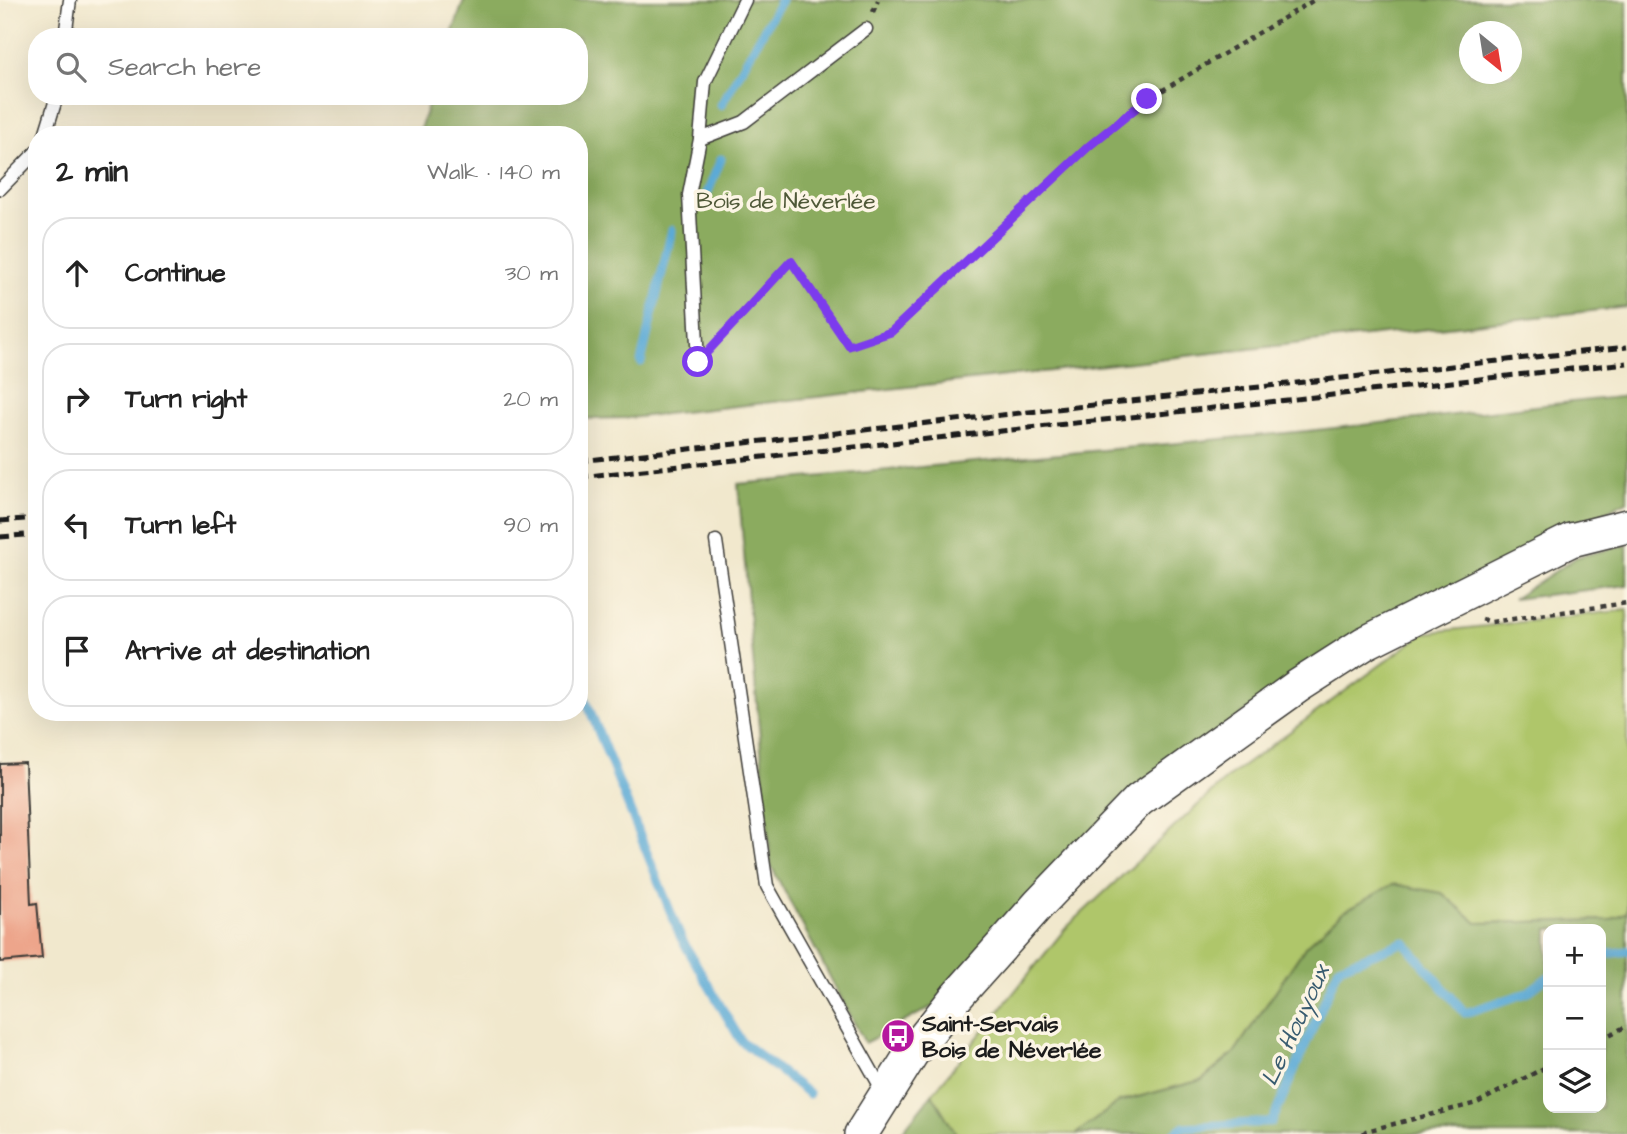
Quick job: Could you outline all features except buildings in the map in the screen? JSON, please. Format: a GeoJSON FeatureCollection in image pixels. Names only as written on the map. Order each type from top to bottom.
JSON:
{"type":"FeatureCollection","features":[{"type":"Feature","properties":{"kind":"main road"},"geometry":{"type":"LineString","coordinates":[[860,1134],[912,1053],[957,996],[1039,904],[1139,800],[1298,686],[1365,643],[1571,540],[1627,526]]}},
{"type":"Feature","properties":{"kind":"lane"},"geometry":{"type":"LineString","coordinates":[[66,28],[70,0]]}},
{"type":"Feature","properties":{"kind":"lane"},"geometry":{"type":"LineString","coordinates":[[698,362],[689,195],[700,139],[705,82],[745,0]]}},
{"type":"Feature","properties":{"kind":"lane"},"geometry":{"type":"LineString","coordinates":[[700,139],[744,122],[866,29]]}},
{"type":"Feature","properties":{"kind":"lane"},"geometry":{"type":"LineString","coordinates":[[49,126],[54,105]]}},
{"type":"Feature","properties":{"kind":"lane"},"geometry":{"type":"LineString","coordinates":[[0,189],[28,160]]}},
{"type":"Feature","properties":{"kind":"lane"},"geometry":{"type":"LineString","coordinates":[[716,541],[766,886],[886,1096]]}},
{"type":"Feature","properties":{"kind":"path"},"geometry":{"type":"LineString","coordinates":[[698,362],[791,261],[849,346],[891,332],[1089,146],[1147,99],[1314,0]]}},
{"type":"Feature","properties":{"kind":"path"},"geometry":{"type":"LineString","coordinates":[[1442,603],[1491,622],[1627,603]]}},
{"type":"Feature","properties":{"kind":"path"},"geometry":{"type":"LineString","coordinates":[[1606,1036],[1627,1026]]}},
{"type":"Feature","properties":{"kind":"path"},"geometry":{"type":"LineString","coordinates":[[1363,1134],[1366,1131],[1477,1103],[1543,1069]]}},
{"type":"Feature","properties":{"kind":"green space","name":"Bois de Néverlée"},"geometry":{"type":"Polygon","coordinates":[[[464,0],[1627,0],[1627,307],[629,418],[588,419],[588,126],[421,126],[428,105],[588,105],[588,28],[454,28],[464,0]]]}},
{"type":"Feature","properties":{"kind":"green space"},"geometry":{"type":"Polygon","coordinates":[[[1627,396],[1627,501],[1361,634],[1129,791],[937,1004],[865,1043],[771,866],[738,484],[1307,431],[1627,396]]]}},
{"type":"Feature","properties":{"kind":"green space"},"geometry":{"type":"Polygon","coordinates":[[[1627,545],[1627,585],[1513,599],[1577,557],[1627,545]]]}},
{"type":"Feature","properties":{"kind":"green space"},"geometry":{"type":"Polygon","coordinates":[[[1627,610],[1627,912],[1610,920],[1477,923],[1442,893],[1343,912],[1306,946],[1234,1053],[1202,1080],[1119,1102],[1076,1134],[956,1134],[932,1094],[1065,929],[1227,778],[1424,633],[1627,610]]]}},
{"type":"Feature","properties":{"kind":"green space"},"geometry":{"type":"Polygon","coordinates":[[[1393,884],[1442,893],[1477,923],[1610,920],[1627,912],[1627,1134],[1076,1134],[1119,1102],[1202,1080],[1234,1053],[1306,946],[1343,912],[1393,884]]]}},
{"type":"Feature","properties":{"kind":"green space"},"geometry":{"type":"Polygon","coordinates":[[[932,1094],[956,1134],[900,1134],[932,1094]]]}},
{"type":"Feature","properties":{"kind":"waterway"},"geometry":{"type":"LineString","coordinates":[[721,105],[781,0]]}},
{"type":"Feature","properties":{"kind":"waterway"},"geometry":{"type":"LineString","coordinates":[[703,204],[721,159]]}},
{"type":"Feature","properties":{"kind":"waterway"},"geometry":{"type":"LineString","coordinates":[[641,362],[672,230]]}},
{"type":"Feature","properties":{"kind":"waterway"},"geometry":{"type":"LineString","coordinates":[[588,706],[681,938],[741,1041],[809,1094]]}},
{"type":"Feature","properties":{"kind":"waterway","name":"Le Houyoux"},"geometry":{"type":"LineString","coordinates":[[1173,1134],[1183,1127],[1272,1122],[1339,967],[1404,942],[1465,1013],[1527,993],[1543,981]]}},
{"type":"Feature","properties":{"kind":"waterway","name":"Le Houyoux"},"geometry":{"type":"LineString","coordinates":[[1606,954],[1627,951]]}},
{"type":"Feature","properties":{"kind":"railway"},"geometry":{"type":"LineString","coordinates":[[588,460],[1627,347]]}},
{"type":"Feature","properties":{"kind":"railway"},"geometry":{"type":"LineString","coordinates":[[588,476],[1627,363]]}},
{"type":"Feature","properties":{"kind":"railway"},"geometry":{"type":"LineString","coordinates":[[0,521],[28,519]]}},
{"type":"Feature","properties":{"kind":"railway"},"geometry":{"type":"LineString","coordinates":[[0,537],[28,535]]}},
{"type":"Feature","properties":{"kind":"place","name":"Saint-Servais Bois de Néverlée"},"geometry":{"type":"Point","coordinates":[898,1036]}},
{"type":"Feature","properties":{"kind":"route"},"geometry":{"type":"LineString","coordinates":[[698,362],[791,261],[849,346],[891,332],[1089,146],[1147,99]]}}]}
